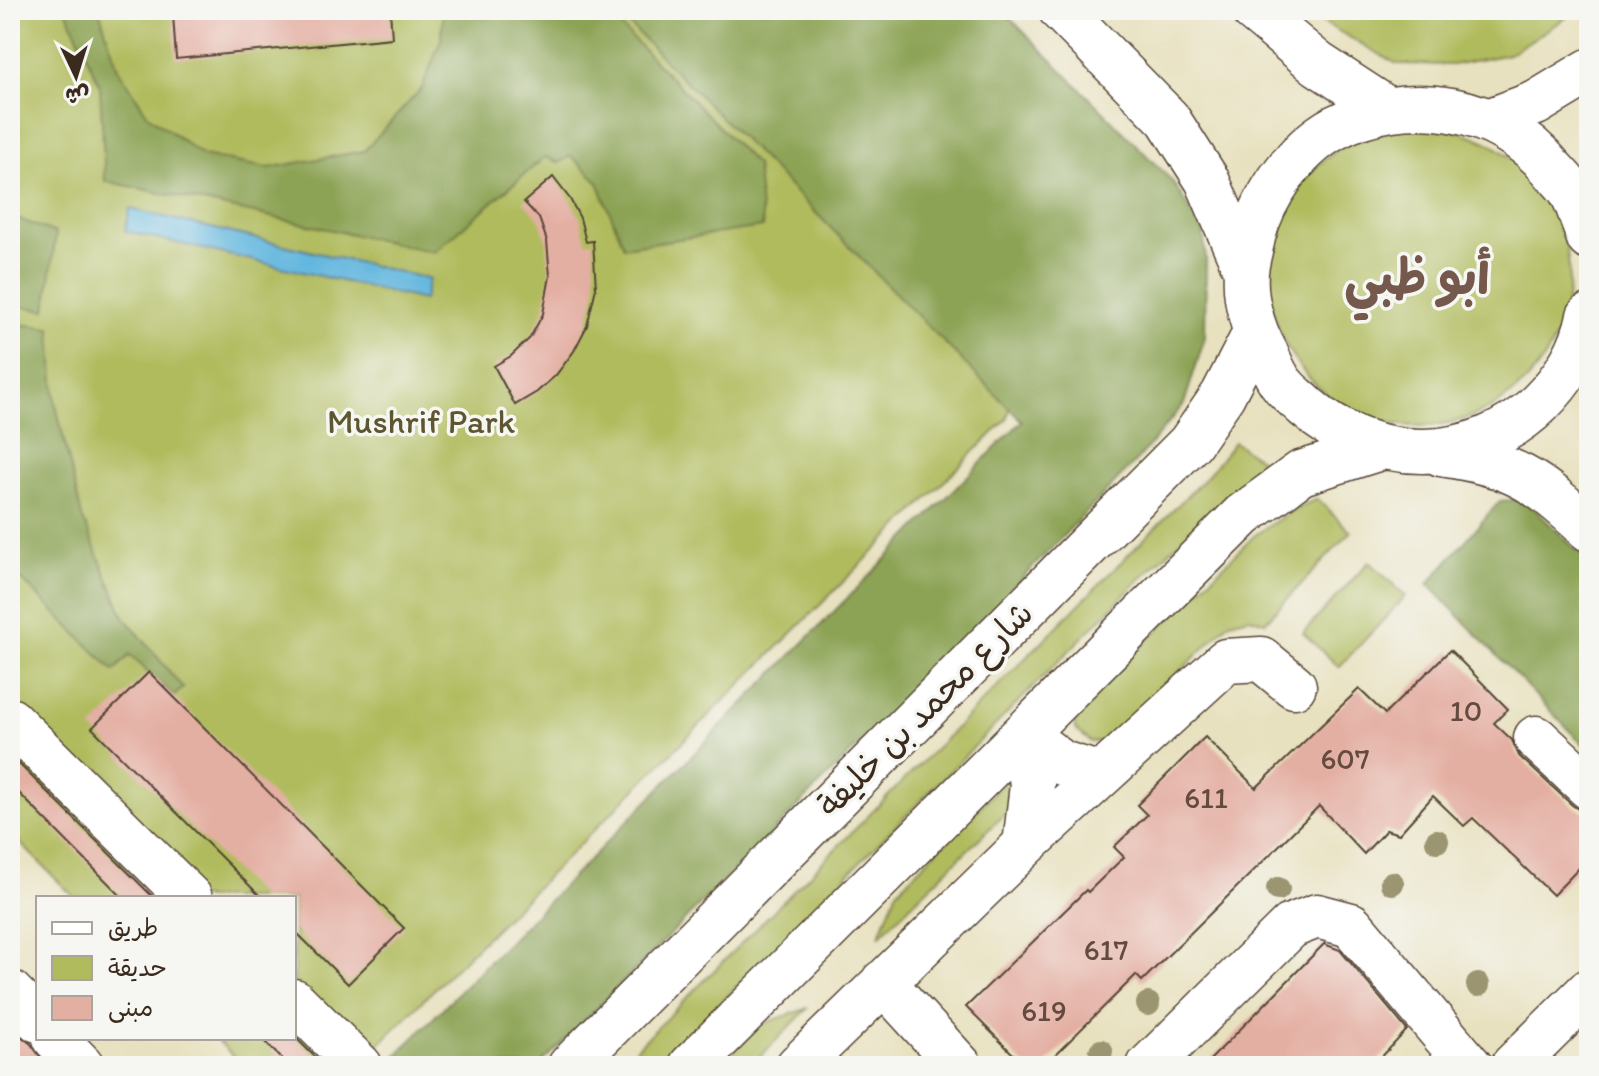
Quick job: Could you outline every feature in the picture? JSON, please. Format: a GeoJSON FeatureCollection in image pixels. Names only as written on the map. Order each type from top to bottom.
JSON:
{"type":"FeatureCollection","features":[{"type":"Feature","properties":{"kind":"main road"},"geometry":{"type":"LineString","coordinates":[[1061,10],[1168,119],[1207,180],[1246,271]]}},
{"type":"Feature","properties":{"kind":"main road"},"geometry":{"type":"LineString","coordinates":[[1253,10],[1318,64],[1387,109]]}},
{"type":"Feature","properties":{"kind":"main road"},"geometry":{"type":"LineString","coordinates":[[1491,120],[1536,103],[1589,71]]}},
{"type":"Feature","properties":{"kind":"main road"},"geometry":{"type":"LineString","coordinates":[[1589,238],[1571,192],[1537,150],[1491,120],[1440,107],[1387,109],[1333,129],[1288,166],[1258,214],[1246,271],[1255,333],[1282,385],[1326,424],[1380,448],[1481,460],[1517,471],[1552,495],[1589,529]]}},
{"type":"Feature","properties":{"kind":"main road","name":"شارع محمد بن خليفة"},"geometry":{"type":"LineString","coordinates":[[570,1066],[1190,443],[1223,395],[1255,333]]}},
{"type":"Feature","properties":{"kind":"main road"},"geometry":{"type":"LineString","coordinates":[[1431,452],[1480,442],[1525,418],[1561,382],[1588,335]]}},
{"type":"Feature","properties":{"kind":"main road"},"geometry":{"type":"LineString","coordinates":[[691,1066],[1243,515],[1301,473],[1380,448]]}},
{"type":"Feature","properties":{"kind":"main road"},"geometry":{"type":"LineString","coordinates":[[798,1066],[1025,845],[1226,661],[1261,659],[1294,686]]}},
{"type":"Feature","properties":{"kind":"main road"},"geometry":{"type":"LineString","coordinates":[[10,720],[188,896]]}},
{"type":"Feature","properties":{"kind":"main road"},"geometry":{"type":"LineString","coordinates":[[1025,735],[1062,763],[1101,775]]}},
{"type":"Feature","properties":{"kind":"main road"},"geometry":{"type":"LineString","coordinates":[[1025,735],[1032,785],[1025,845]]}},
{"type":"Feature","properties":{"kind":"main road"},"geometry":{"type":"LineString","coordinates":[[1536,738],[1589,787]]}},
{"type":"Feature","properties":{"kind":"main road"},"geometry":{"type":"LineString","coordinates":[[1149,1066],[1291,926],[1317,916],[1351,925],[1470,1066]]}},
{"type":"Feature","properties":{"kind":"main road"},"geometry":{"type":"LineString","coordinates":[[883,982],[960,1066]]}},
{"type":"Feature","properties":{"kind":"main road"},"geometry":{"type":"LineString","coordinates":[[1513,1066],[1589,991]]}},
{"type":"Feature","properties":{"kind":"main road"},"geometry":{"type":"LineString","coordinates":[[10,992],[36,1018]]}},
{"type":"Feature","properties":{"kind":"main road"},"geometry":{"type":"LineString","coordinates":[[296,1003],[360,1066]]}},
{"type":"Feature","properties":{"kind":"main road"},"geometry":{"type":"LineString","coordinates":[[57,1040],[82,1066]]}},
{"type":"Feature","properties":{"kind":"green space","name":"Mushrif Park"},"geometry":{"type":"Polygon","coordinates":[[[10,10],[827,10],[1028,343],[1007,419],[357,1066],[243,1066],[217,1040],[296,1040],[296,896],[73,896],[10,833],[10,10]]]}},
{"type":"Feature","properties":{"kind":"green space"},"geometry":{"type":"Polygon","coordinates":[[[66,10],[99,10],[118,69],[148,115],[203,156],[268,168],[364,151],[422,88],[442,37],[443,10],[605,10],[756,165],[763,227],[624,247],[597,180],[571,156],[559,163],[545,157],[434,252],[105,181],[100,86],[66,10]]]}},
{"type":"Feature","properties":{"kind":"green space"},"geometry":{"type":"Polygon","coordinates":[[[615,10],[1002,10],[1172,181],[1203,230],[1206,260],[1205,337],[1184,404],[1138,459],[883,721],[539,1066],[386,1066],[1022,421],[615,10]]]}},
{"type":"Feature","properties":{"kind":"green space"},"geometry":{"type":"Polygon","coordinates":[[[1301,10],[1578,10],[1509,54],[1453,65],[1397,64],[1301,10]]]}},
{"type":"Feature","properties":{"kind":"green space"},"geometry":{"type":"Polygon","coordinates":[[[1419,126],[1448,129],[1476,138],[1490,144],[1525,170],[1551,205],[1557,219],[1566,247],[1569,276],[1566,305],[1557,333],[1551,347],[1525,382],[1490,408],[1476,414],[1448,423],[1419,426],[1390,423],[1362,414],[1348,408],[1313,382],[1287,347],[1281,333],[1272,305],[1269,276],[1272,247],[1281,219],[1287,205],[1313,170],[1348,144],[1362,138],[1390,129],[1419,126]]]}},
{"type":"Feature","properties":{"kind":"green space"},"geometry":{"type":"Polygon","coordinates":[[[10,216],[56,233],[46,310],[10,305],[10,216]]]}},
{"type":"Feature","properties":{"kind":"green space"},"geometry":{"type":"Polygon","coordinates":[[[10,323],[51,328],[55,401],[82,517],[124,617],[183,688],[174,696],[130,655],[114,671],[10,568],[10,323]]]}},
{"type":"Feature","properties":{"kind":"green space"},"geometry":{"type":"Polygon","coordinates":[[[1234,442],[1276,470],[1221,503],[1143,576],[658,1066],[619,1066],[1208,475],[1234,442]]]}},
{"type":"Feature","properties":{"kind":"green space"},"geometry":{"type":"Polygon","coordinates":[[[1317,499],[1351,532],[1265,622],[1249,617],[1230,622],[1109,742],[1091,742],[1075,729],[1074,712],[1255,535],[1291,511],[1317,499]]]}},
{"type":"Feature","properties":{"kind":"green space"},"geometry":{"type":"Polygon","coordinates":[[[1524,499],[1589,562],[1589,751],[1428,584],[1500,501],[1524,499]]]}},
{"type":"Feature","properties":{"kind":"green space"},"geometry":{"type":"Polygon","coordinates":[[[1369,562],[1406,596],[1339,667],[1303,633],[1369,562]]]}},
{"type":"Feature","properties":{"kind":"green space"},"geometry":{"type":"Polygon","coordinates":[[[1018,768],[1022,797],[879,936],[897,891],[1018,768]]]}},
{"type":"Feature","properties":{"kind":"green space"},"geometry":{"type":"Polygon","coordinates":[[[808,1008],[751,1066],[718,1066],[762,1024],[808,1008]]]}},
{"type":"Feature","properties":{"kind":"water"},"geometry":{"type":"Polygon","coordinates":[[[130,209],[429,279],[424,300],[125,231],[130,209]]]}},
{"type":"Feature","properties":{"kind":"building"},"geometry":{"type":"Polygon","coordinates":[[[211,10],[390,10],[392,38],[176,59],[173,14],[211,10]]]}},
{"type":"Feature","properties":{"kind":"building"},"geometry":{"type":"Polygon","coordinates":[[[553,177],[580,218],[586,242],[593,241],[596,288],[587,326],[574,351],[556,375],[537,392],[515,405],[494,366],[511,356],[530,338],[543,314],[550,276],[547,241],[539,218],[524,202],[553,177]]]}},
{"type":"Feature","properties":{"kind":"building"},"geometry":{"type":"Polygon","coordinates":[[[1450,650],[1508,709],[1494,723],[1512,740],[1519,756],[1572,805],[1589,816],[1589,858],[1553,895],[1473,818],[1464,826],[1433,796],[1399,834],[1386,830],[1364,854],[1319,806],[1142,981],[1136,975],[1044,1066],[1025,1066],[966,1007],[1124,857],[1114,847],[1147,815],[1137,805],[1205,737],[1256,788],[1359,689],[1385,714],[1450,650]]]}},
{"type":"Feature","properties":{"kind":"building"},"geometry":{"type":"Polygon","coordinates":[[[149,672],[404,928],[348,984],[296,932],[296,896],[260,896],[92,728],[149,672]]]}},
{"type":"Feature","properties":{"kind":"building"},"geometry":{"type":"Polygon","coordinates":[[[10,755],[152,896],[121,896],[10,784],[10,755]]]}},
{"type":"Feature","properties":{"kind":"building"},"geometry":{"type":"Polygon","coordinates":[[[1324,944],[1340,950],[1407,1030],[1373,1066],[1204,1066],[1324,944]]]}},
{"type":"Feature","properties":{"kind":"building"},"geometry":{"type":"Polygon","coordinates":[[[10,1027],[31,1044],[47,1066],[22,1066],[10,1054],[10,1027]]]}},
{"type":"Feature","properties":{"kind":"building"},"geometry":{"type":"Polygon","coordinates":[[[296,1038],[324,1066],[289,1066],[263,1040],[296,1038]]]}},
{"type":"Feature","properties":{"kind":"district","name":"أبو ظبي"},"geometry":{"type":"Point","coordinates":[1417,276]}}]}
